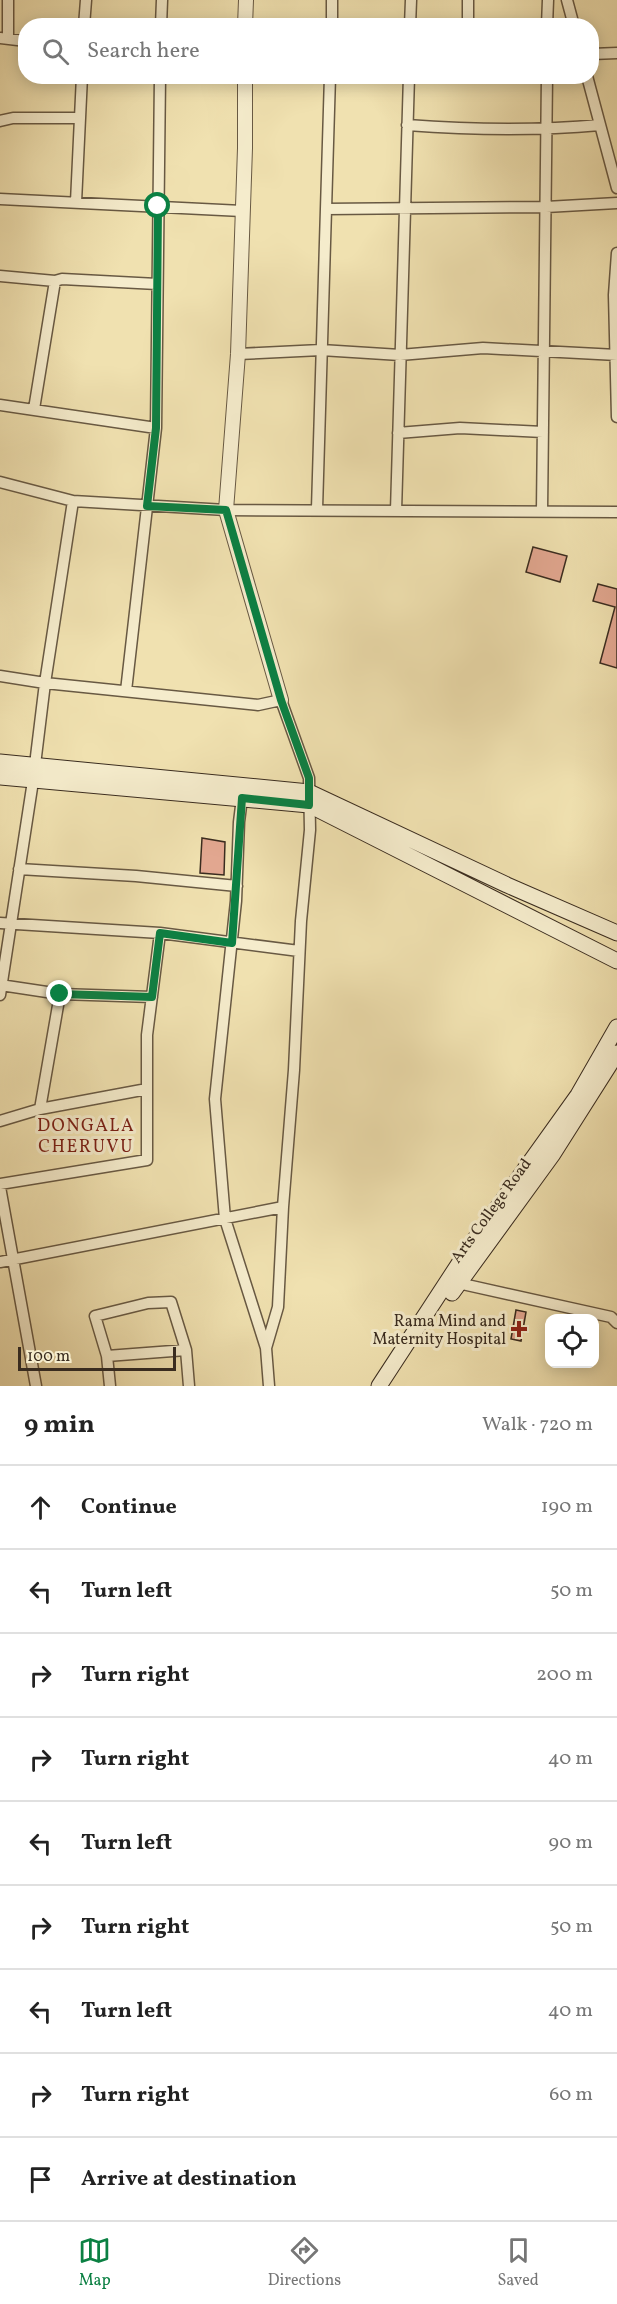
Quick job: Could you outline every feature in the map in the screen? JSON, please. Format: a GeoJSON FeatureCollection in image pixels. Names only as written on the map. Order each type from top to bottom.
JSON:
{"type":"FeatureCollection","features":[{"type":"Feature","properties":{"kind":"main road"},"geometry":{"type":"LineString","coordinates":[[0,762],[34,773],[242,798],[309,798],[617,961]]}},
{"type":"Feature","properties":{"kind":"main road"},"geometry":{"type":"LineString","coordinates":[[0,777],[34,773],[309,798],[617,933]]}},
{"type":"Feature","properties":{"kind":"main road"},"geometry":{"type":"LineString","coordinates":[[379,1386],[475,1239],[578,1095],[617,1026]]}},
{"type":"Feature","properties":{"kind":"main road","name":"Arts College Road"},"geometry":{"type":"LineString","coordinates":[[390,1386],[459,1283],[553,1154],[617,1053]]}},
{"type":"Feature","properties":{"kind":"street"},"geometry":{"type":"LineString","coordinates":[[4,38],[8,0]]}},
{"type":"Feature","properties":{"kind":"street"},"geometry":{"type":"LineString","coordinates":[[85,18],[86,0]]}},
{"type":"Feature","properties":{"kind":"street"},"geometry":{"type":"LineString","coordinates":[[161,18],[162,0]]}},
{"type":"Feature","properties":{"kind":"street"},"geometry":{"type":"LineString","coordinates":[[245,18],[246,0]]}},
{"type":"Feature","properties":{"kind":"street"},"geometry":{"type":"LineString","coordinates":[[332,0],[332,18]]}},
{"type":"Feature","properties":{"kind":"street"},"geometry":{"type":"LineString","coordinates":[[410,18],[411,0]]}},
{"type":"Feature","properties":{"kind":"street"},"geometry":{"type":"LineString","coordinates":[[468,0],[468,18]]}},
{"type":"Feature","properties":{"kind":"street"},"geometry":{"type":"LineString","coordinates":[[547,18],[548,0]]}},
{"type":"Feature","properties":{"kind":"street"},"geometry":{"type":"LineString","coordinates":[[567,0],[572,18]]}},
{"type":"Feature","properties":{"kind":"street"},"geometry":{"type":"LineString","coordinates":[[599,54],[617,53]]}},
{"type":"Feature","properties":{"kind":"street"},"geometry":{"type":"LineString","coordinates":[[76,202],[82,84]]}},
{"type":"Feature","properties":{"kind":"street"},"geometry":{"type":"LineString","coordinates":[[126,691],[156,428],[159,84]]}},
{"type":"Feature","properties":{"kind":"street"},"geometry":{"type":"LineString","coordinates":[[245,84],[238,354],[226,510],[281,700],[309,778],[310,830],[299,951],[294,1070],[278,1306],[266,1348]]}},
{"type":"Feature","properties":{"kind":"street"},"geometry":{"type":"LineString","coordinates":[[317,510],[330,84]]}},
{"type":"Feature","properties":{"kind":"street"},"geometry":{"type":"LineString","coordinates":[[396,511],[409,84]]}},
{"type":"Feature","properties":{"kind":"street"},"geometry":{"type":"LineString","coordinates":[[542,511],[547,84]]}},
{"type":"Feature","properties":{"kind":"street"},"geometry":{"type":"LineString","coordinates":[[589,84],[617,188]]}},
{"type":"Feature","properties":{"kind":"street"},"geometry":{"type":"LineString","coordinates":[[0,120],[80,118]]}},
{"type":"Feature","properties":{"kind":"street"},"geometry":{"type":"LineString","coordinates":[[407,125],[546,130],[600,125]]}},
{"type":"Feature","properties":{"kind":"street"},"geometry":{"type":"LineString","coordinates":[[0,199],[242,211]]}},
{"type":"Feature","properties":{"kind":"street"},"geometry":{"type":"LineString","coordinates":[[326,209],[546,207],[617,203]]}},
{"type":"Feature","properties":{"kind":"street"},"geometry":{"type":"LineString","coordinates":[[617,253],[614,295],[617,417]]}},
{"type":"Feature","properties":{"kind":"street"},"geometry":{"type":"LineString","coordinates":[[0,276],[55,281],[62,279],[157,284]]}},
{"type":"Feature","properties":{"kind":"street"},"geometry":{"type":"LineString","coordinates":[[34,409],[55,281]]}},
{"type":"Feature","properties":{"kind":"street"},"geometry":{"type":"LineString","coordinates":[[238,354],[322,351],[400,355],[483,348],[616,355]]}},
{"type":"Feature","properties":{"kind":"street"},"geometry":{"type":"LineString","coordinates":[[0,405],[156,428]]}},
{"type":"Feature","properties":{"kind":"street"},"geometry":{"type":"LineString","coordinates":[[398,433],[460,428],[543,432]]}},
{"type":"Feature","properties":{"kind":"street"},"geometry":{"type":"LineString","coordinates":[[1,484],[73,501],[226,510],[617,512]]}},
{"type":"Feature","properties":{"kind":"street"},"geometry":{"type":"LineString","coordinates":[[73,501],[20,869],[5,924],[0,989],[60,994],[152,997]]}},
{"type":"Feature","properties":{"kind":"street"},"geometry":{"type":"LineString","coordinates":[[0,676],[45,683],[258,705],[281,700]]}},
{"type":"Feature","properties":{"kind":"street"},"geometry":{"type":"LineString","coordinates":[[242,798],[232,943],[215,1099],[225,1219],[266,1348],[269,1386]]}},
{"type":"Feature","properties":{"kind":"street"},"geometry":{"type":"LineString","coordinates":[[20,869],[136,876],[237,886]]}},
{"type":"Feature","properties":{"kind":"street"},"geometry":{"type":"LineString","coordinates":[[5,924],[160,933],[299,951]]}},
{"type":"Feature","properties":{"kind":"street"},"geometry":{"type":"LineString","coordinates":[[36,1386],[0,1186],[147,1160],[147,1035],[160,933]]}},
{"type":"Feature","properties":{"kind":"street"},"geometry":{"type":"LineString","coordinates":[[40,1108],[60,994]]}},
{"type":"Feature","properties":{"kind":"street"},"geometry":{"type":"LineString","coordinates":[[0,1121],[40,1108],[147,1089]]}},
{"type":"Feature","properties":{"kind":"street"},"geometry":{"type":"LineString","coordinates":[[0,1262],[283,1207]]}},
{"type":"Feature","properties":{"kind":"street"},"geometry":{"type":"LineString","coordinates":[[459,1283],[611,1317],[617,1323]]}},
{"type":"Feature","properties":{"kind":"street"},"geometry":{"type":"LineString","coordinates":[[110,1386],[107,1356],[95,1316],[148,1303],[171,1302],[186,1350],[189,1386]]}},
{"type":"Feature","properties":{"kind":"street"},"geometry":{"type":"LineString","coordinates":[[107,1356],[186,1350]]}},
{"type":"Feature","properties":{"kind":"building"},"geometry":{"type":"Polygon","coordinates":[[[533,547],[567,556],[560,582],[526,572],[533,547]]]}},
{"type":"Feature","properties":{"kind":"building"},"geometry":{"type":"Polygon","coordinates":[[[598,584],[617,589],[617,668],[600,663],[615,607],[593,601],[598,584]]]}},
{"type":"Feature","properties":{"kind":"building"},"geometry":{"type":"Polygon","coordinates":[[[202,838],[225,842],[224,875],[200,873],[202,838]]]}},
{"type":"Feature","properties":{"kind":"building"},"geometry":{"type":"Polygon","coordinates":[[[516,1310],[526,1312],[521,1341],[511,1339],[516,1310]]]}},
{"type":"Feature","properties":{"kind":"place","name":"Rama Mind and Maternity Hospital"},"geometry":{"type":"Point","coordinates":[519,1329]}},
{"type":"Feature","properties":{"kind":"district","name":"DONGALA CHERUVU"},"geometry":{"type":"Point","coordinates":[86,1135]}},
{"type":"Feature","properties":{"kind":"route"},"geometry":{"type":"LineString","coordinates":[[60,994],[152,997],[160,933],[232,943],[242,798],[309,805],[309,778],[281,700],[226,510],[147,506],[156,428],[158,206]]}}]}
